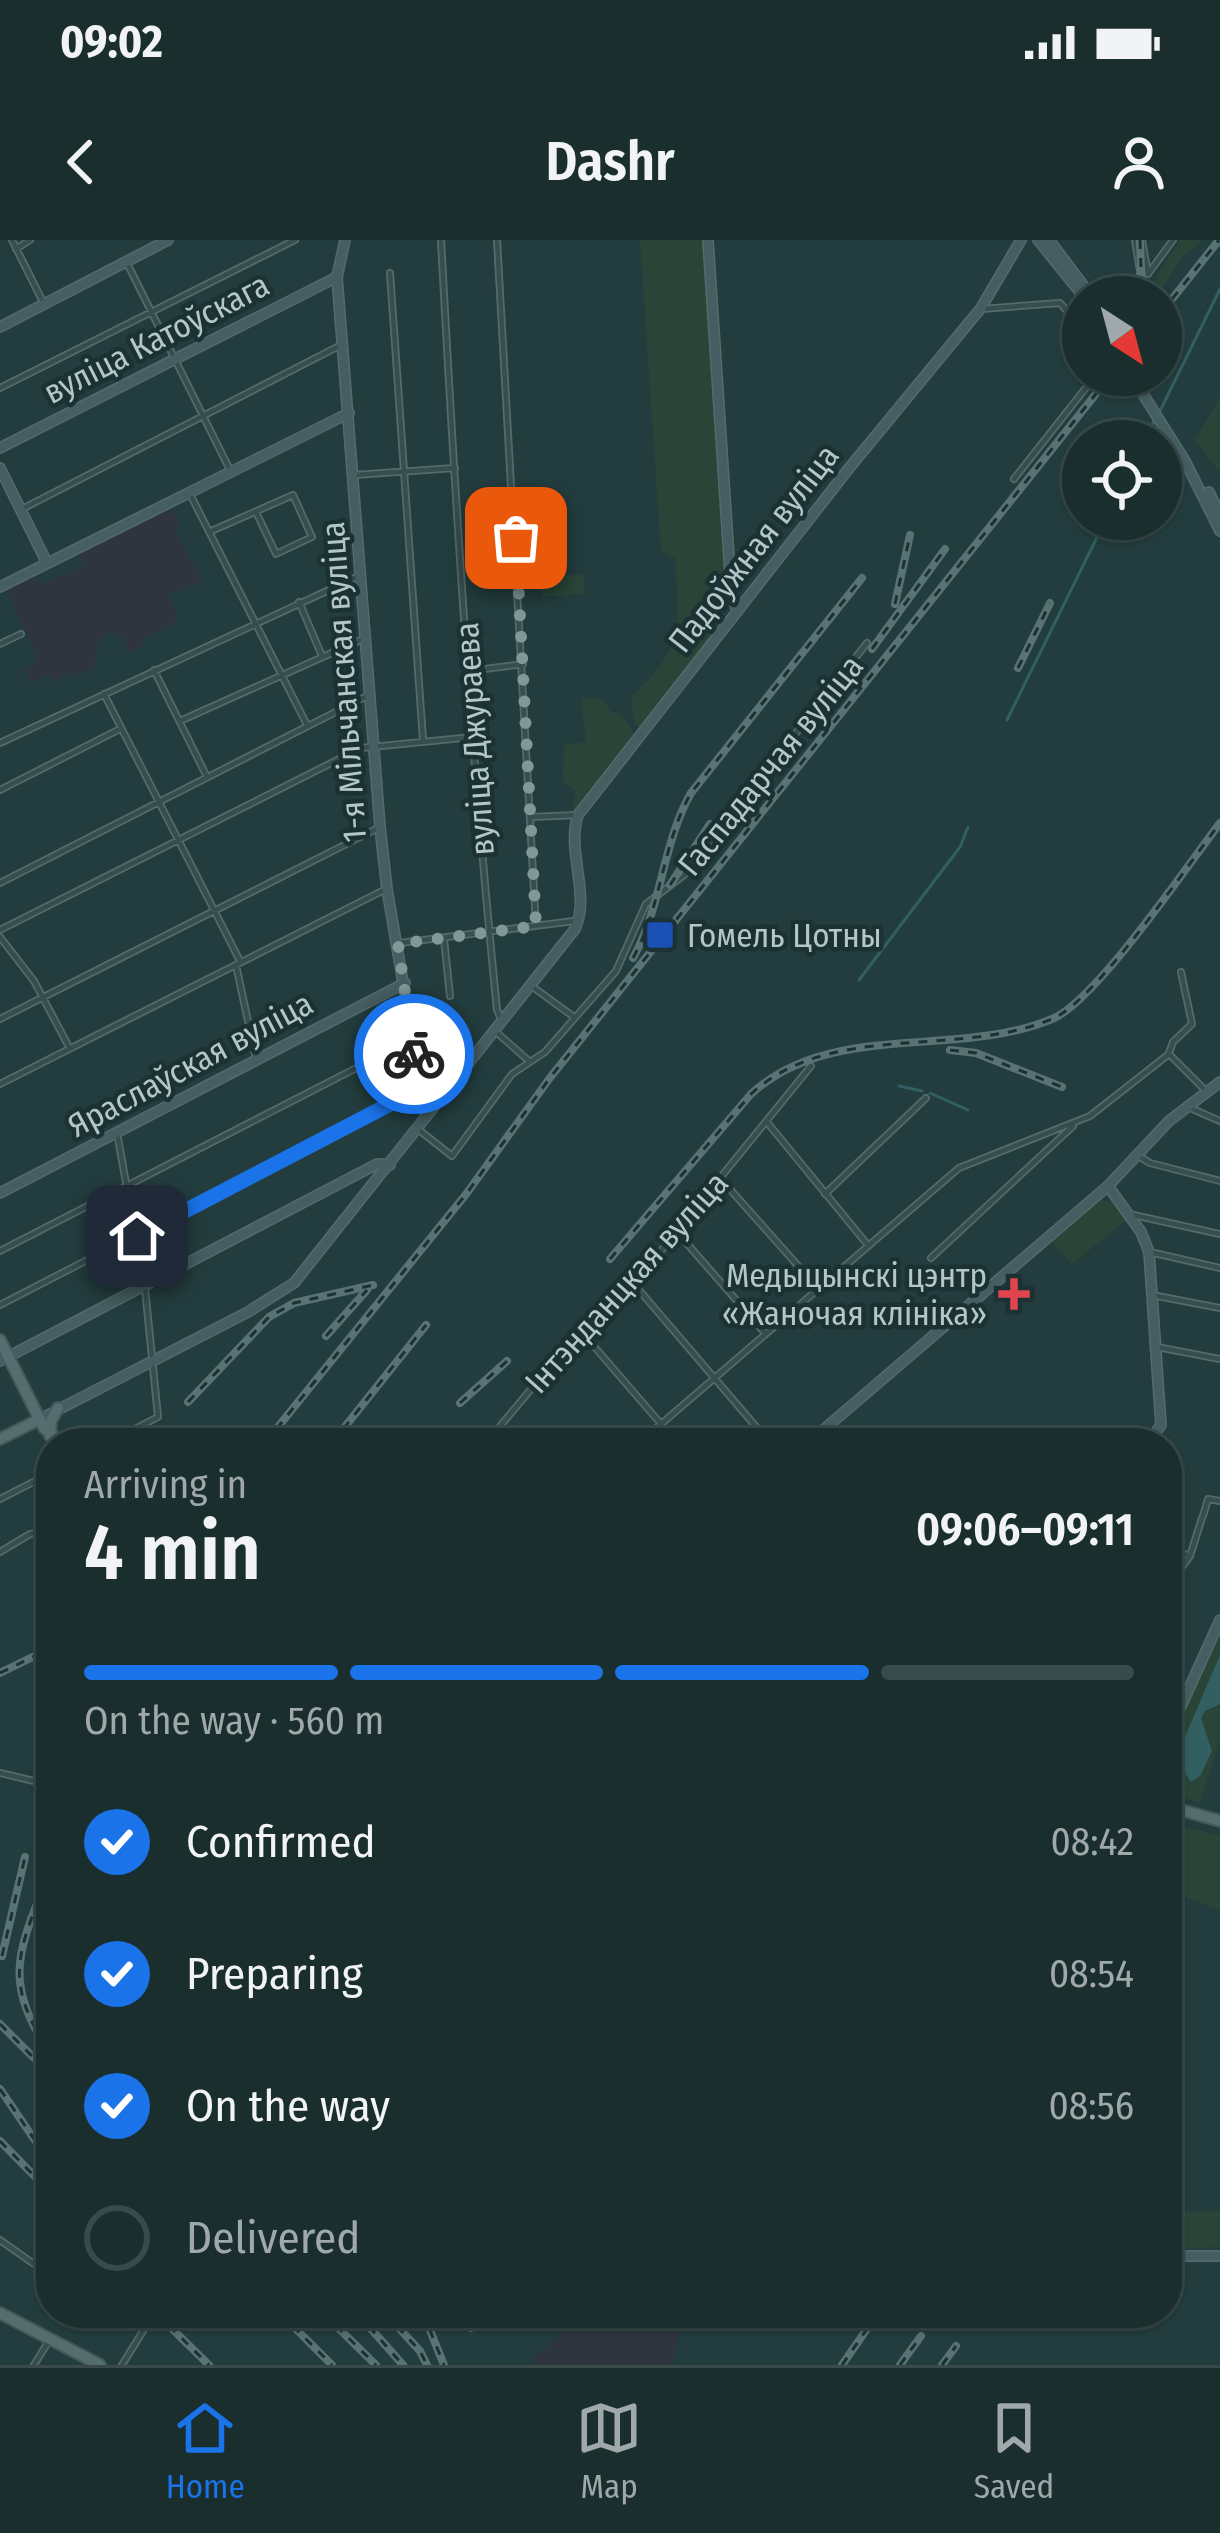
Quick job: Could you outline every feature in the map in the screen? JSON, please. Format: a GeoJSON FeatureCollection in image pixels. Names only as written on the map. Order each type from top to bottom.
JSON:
{"type":"FeatureCollection","features":[{"type":"Feature","properties":{"kind":"main road"},"geometry":{"type":"LineString","coordinates":[[0,1340],[4,1359],[47,1428]]}},
{"type":"Feature","properties":{"kind":"main road"},"geometry":{"type":"LineString","coordinates":[[53,1428],[51,1421],[58,1408]]}},
{"type":"Feature","properties":{"kind":"main road"},"geometry":{"type":"LineString","coordinates":[[0,1439],[40,1419]]}},
{"type":"Feature","properties":{"kind":"main road"},"geometry":{"type":"LineString","coordinates":[[1182,1811],[1220,1822]]}},
{"type":"Feature","properties":{"kind":"main road"},"geometry":{"type":"LineString","coordinates":[[0,2313],[100,2365]]}},
{"type":"Feature","properties":{"kind":"street"},"geometry":{"type":"LineString","coordinates":[[12,240],[44,304]]}},
{"type":"Feature","properties":{"kind":"street"},"geometry":{"type":"LineString","coordinates":[[16,249],[30,240]]}},
{"type":"Feature","properties":{"kind":"street"},"geometry":{"type":"LineString","coordinates":[[0,327],[168,240]]}},
{"type":"Feature","properties":{"kind":"street"},"geometry":{"type":"LineString","coordinates":[[0,388],[295,240]]}},
{"type":"Feature","properties":{"kind":"street","name":"1-я Мільчанская вуліца"},"geometry":{"type":"LineString","coordinates":[[344,240],[337,277],[380,826],[426,1117]]}},
{"type":"Feature","properties":{"kind":"street","name":"вуліца Джураева"},"geometry":{"type":"LineString","coordinates":[[441,240],[473,737],[498,1026]]}},
{"type":"Feature","properties":{"kind":"street"},"geometry":{"type":"LineString","coordinates":[[496,240],[536,926]]}},
{"type":"Feature","properties":{"kind":"street"},"geometry":{"type":"LineString","coordinates":[[708,240],[731,588],[737,611]]}},
{"type":"Feature","properties":{"kind":"street","name":"Падоўжная вуліца"},"geometry":{"type":"LineString","coordinates":[[578,814],[980,308],[1021,240]]}},
{"type":"Feature","properties":{"kind":"street"},"geometry":{"type":"LineString","coordinates":[[1038,240],[1070,276]]}},
{"type":"Feature","properties":{"kind":"street"},"geometry":{"type":"LineString","coordinates":[[1049,240],[1074,276]]}},
{"type":"Feature","properties":{"kind":"street"},"geometry":{"type":"LineString","coordinates":[[1138,240],[1148,274],[1173,240]]}},
{"type":"Feature","properties":{"kind":"street"},"geometry":{"type":"LineString","coordinates":[[1138,240],[1139,276]]}},
{"type":"Feature","properties":{"kind":"street"},"geometry":{"type":"LineString","coordinates":[[126,261],[230,470]]}},
{"type":"Feature","properties":{"kind":"street"},"geometry":{"type":"LineString","coordinates":[[390,273],[423,740]]}},
{"type":"Feature","properties":{"kind":"street","name":"вуліца Катоўскага"},"geometry":{"type":"LineString","coordinates":[[0,448],[337,277]]}},
{"type":"Feature","properties":{"kind":"street"},"geometry":{"type":"LineString","coordinates":[[980,308],[1062,305]]}},
{"type":"Feature","properties":{"kind":"street"},"geometry":{"type":"LineString","coordinates":[[20,510],[343,344]]}},
{"type":"Feature","properties":{"kind":"street"},"geometry":{"type":"LineString","coordinates":[[1014,479],[1079,396]]}},
{"type":"Feature","properties":{"kind":"street"},"geometry":{"type":"LineString","coordinates":[[1147,396],[1210,503],[1220,531]]}},
{"type":"Feature","properties":{"kind":"street"},"geometry":{"type":"LineString","coordinates":[[0,587],[349,413]]}},
{"type":"Feature","properties":{"kind":"street"},"geometry":{"type":"LineString","coordinates":[[0,468],[47,563]]}},
{"type":"Feature","properties":{"kind":"street"},"geometry":{"type":"LineString","coordinates":[[354,475],[455,468]]}},
{"type":"Feature","properties":{"kind":"street"},"geometry":{"type":"LineString","coordinates":[[188,491],[308,725]]}},
{"type":"Feature","properties":{"kind":"street"},"geometry":{"type":"LineString","coordinates":[[209,532],[293,495],[312,537],[276,554],[256,512]]}},
{"type":"Feature","properties":{"kind":"street"},"geometry":{"type":"LineString","coordinates":[[1210,503],[1220,515]]}},
{"type":"Feature","properties":{"kind":"street"},"geometry":{"type":"LineString","coordinates":[[0,743],[360,575]]}},
{"type":"Feature","properties":{"kind":"street"},"geometry":{"type":"LineString","coordinates":[[299,602],[322,656]]}},
{"type":"Feature","properties":{"kind":"street"},"geometry":{"type":"LineString","coordinates":[[0,644],[21,634]]}},
{"type":"Feature","properties":{"kind":"street"},"geometry":{"type":"LineString","coordinates":[[180,722],[364,638]]}},
{"type":"Feature","properties":{"kind":"street","name":"Гаспадарчая вуліца"},"geometry":{"type":"LineString","coordinates":[[418,1129],[452,1156],[512,1074],[544,1052],[616,971],[646,904],[684,875],[867,644]]}},
{"type":"Feature","properties":{"kind":"street"},"geometry":{"type":"LineString","coordinates":[[469,671],[524,664]]}},
{"type":"Feature","properties":{"kind":"street"},"geometry":{"type":"LineString","coordinates":[[154,670],[207,777]]}},
{"type":"Feature","properties":{"kind":"street"},"geometry":{"type":"LineString","coordinates":[[103,692],[238,962],[256,1059]]}},
{"type":"Feature","properties":{"kind":"street"},"geometry":{"type":"LineString","coordinates":[[0,883],[369,695]]}},
{"type":"Feature","properties":{"kind":"street"},"geometry":{"type":"LineString","coordinates":[[0,790],[120,729]]}},
{"type":"Feature","properties":{"kind":"street"},"geometry":{"type":"LineString","coordinates":[[69,1047],[44,997],[0,933],[361,748],[473,737]]}},
{"type":"Feature","properties":{"kind":"street"},"geometry":{"type":"LineString","coordinates":[[40,1419],[284,1292],[389,1165],[579,920],[573,834],[578,814],[532,817]]}},
{"type":"Feature","properties":{"kind":"street"},"geometry":{"type":"LineString","coordinates":[[0,1019],[380,826]]}},
{"type":"Feature","properties":{"kind":"street"},"geometry":{"type":"LineString","coordinates":[[0,1084],[387,889]]}},
{"type":"Feature","properties":{"kind":"street"},"geometry":{"type":"LineString","coordinates":[[398,944],[579,920]]}},
{"type":"Feature","properties":{"kind":"street"},"geometry":{"type":"LineString","coordinates":[[444,940],[450,996]]}},
{"type":"Feature","properties":{"kind":"street"},"geometry":{"type":"LineString","coordinates":[[656,1428],[959,1168],[1090,1116],[1169,1054],[1173,1042],[1192,1024],[1181,972]]}},
{"type":"Feature","properties":{"kind":"street","name":"Яраслаўская вуліца"},"geometry":{"type":"LineString","coordinates":[[0,1193],[405,983]]}},
{"type":"Feature","properties":{"kind":"street"},"geometry":{"type":"LineString","coordinates":[[530,986],[575,1018]]}},
{"type":"Feature","properties":{"kind":"street"},"geometry":{"type":"LineString","coordinates":[[498,1026],[530,1061]]}},
{"type":"Feature","properties":{"kind":"street"},"geometry":{"type":"LineString","coordinates":[[455,1028],[460,1075]]}},
{"type":"Feature","properties":{"kind":"street"},"geometry":{"type":"LineString","coordinates":[[0,1251],[412,1039]]}},
{"type":"Feature","properties":{"kind":"street"},"geometry":{"type":"LineString","coordinates":[[1169,1054],[1206,1093]]}},
{"type":"Feature","properties":{"kind":"street","name":"Інтэнданцкая вуліца"},"geometry":{"type":"LineString","coordinates":[[498,1428],[616,1286],[632,1282],[811,1066]]}},
{"type":"Feature","properties":{"kind":"street"},"geometry":{"type":"LineString","coordinates":[[826,1428],[1108,1186],[1168,1121],[1220,1082]]}},
{"type":"Feature","properties":{"kind":"street"},"geometry":{"type":"LineString","coordinates":[[0,1305],[419,1089]]}},
{"type":"Feature","properties":{"kind":"street"},"geometry":{"type":"LineString","coordinates":[[825,1194],[926,1098]]}},
{"type":"Feature","properties":{"kind":"street"},"geometry":{"type":"LineString","coordinates":[[1188,1107],[1220,1121]]}},
{"type":"Feature","properties":{"kind":"street"},"geometry":{"type":"LineString","coordinates":[[766,1120],[867,1244]]}},
{"type":"Feature","properties":{"kind":"street"},"geometry":{"type":"LineString","coordinates":[[931,1258],[1076,1122]]}},
{"type":"Feature","properties":{"kind":"street"},"geometry":{"type":"LineString","coordinates":[[117,1133],[154,1359],[158,1418],[138,1428]]}},
{"type":"Feature","properties":{"kind":"street"},"geometry":{"type":"LineString","coordinates":[[1137,1156],[1220,1180]]}},
{"type":"Feature","properties":{"kind":"street"},"geometry":{"type":"LineString","coordinates":[[4,1359],[376,1163],[389,1165]]}},
{"type":"Feature","properties":{"kind":"street"},"geometry":{"type":"LineString","coordinates":[[720,1178],[818,1287]]}},
{"type":"Feature","properties":{"kind":"street"},"geometry":{"type":"LineString","coordinates":[[1108,1186],[1149,1252],[1159,1428]]}},
{"type":"Feature","properties":{"kind":"street"},"geometry":{"type":"LineString","coordinates":[[1129,1214],[1220,1234]]}},
{"type":"Feature","properties":{"kind":"street"},"geometry":{"type":"LineString","coordinates":[[676,1231],[766,1333]]}},
{"type":"Feature","properties":{"kind":"street"},"geometry":{"type":"LineString","coordinates":[[1149,1252],[1220,1268]]}},
{"type":"Feature","properties":{"kind":"street"},"geometry":{"type":"LineString","coordinates":[[632,1282],[757,1428]]}},
{"type":"Feature","properties":{"kind":"street"},"geometry":{"type":"LineString","coordinates":[[1152,1294],[1220,1308]]}},
{"type":"Feature","properties":{"kind":"street"},"geometry":{"type":"LineString","coordinates":[[580,1330],[661,1424]]}},
{"type":"Feature","properties":{"kind":"street"},"geometry":{"type":"LineString","coordinates":[[1157,1347],[1220,1359]]}},
{"type":"Feature","properties":{"kind":"street"},"geometry":{"type":"LineString","coordinates":[[0,1499],[36,1481]]}},
{"type":"Feature","properties":{"kind":"street"},"geometry":{"type":"LineString","coordinates":[[1182,1567],[1190,1556],[1208,1499],[1220,1501]]}},
{"type":"Feature","properties":{"kind":"street"},"geometry":{"type":"LineString","coordinates":[[0,1552],[36,1533]]}},
{"type":"Feature","properties":{"kind":"street"},"geometry":{"type":"LineString","coordinates":[[1182,1553],[1190,1556]]}},
{"type":"Feature","properties":{"kind":"street"},"geometry":{"type":"LineString","coordinates":[[1182,1703],[1220,1620]]}},
{"type":"Feature","properties":{"kind":"street"},"geometry":{"type":"LineString","coordinates":[[0,1772],[36,1781]]}},
{"type":"Feature","properties":{"kind":"street"},"geometry":{"type":"LineString","coordinates":[[0,2240],[34,2264]]}},
{"type":"Feature","properties":{"kind":"street"},"geometry":{"type":"LineString","coordinates":[[1182,2257],[1220,2256]]}},
{"type":"Feature","properties":{"kind":"street"},"geometry":{"type":"LineString","coordinates":[[122,2365],[143,2331]]}},
{"type":"Feature","properties":{"kind":"street"},"geometry":{"type":"LineString","coordinates":[[34,2365],[50,2339]]}},
{"type":"Feature","properties":{"kind":"shaded area"},"geometry":{"type":"Polygon","coordinates":[[[172,509],[180,525],[175,529],[202,580],[168,596],[176,614],[174,624],[142,638],[144,645],[127,653],[126,640],[112,631],[97,646],[94,667],[54,681],[49,673],[32,683],[23,669],[38,661],[7,589],[35,575],[41,585],[84,565],[79,554],[172,509]]]}},
{"type":"Feature","properties":{"kind":"shaded area"},"geometry":{"type":"Polygon","coordinates":[[[560,2328],[680,2328],[673,2365],[533,2365],[532,2358],[563,2334],[560,2328]]]}},
{"type":"Feature","properties":{"kind":"green space"},"geometry":{"type":"Polygon","coordinates":[[[640,240],[704,240],[727,589],[723,620],[642,728],[635,725],[631,697],[670,650],[678,602],[675,558],[661,551],[640,240]]]}},
{"type":"Feature","properties":{"kind":"green space"},"geometry":{"type":"Polygon","coordinates":[[[1180,240],[1203,240],[1181,258],[1170,276],[1157,276],[1180,240]]]}},
{"type":"Feature","properties":{"kind":"green space"},"geometry":{"type":"Polygon","coordinates":[[[1220,398],[1220,473],[1195,440],[1220,398]]]}},
{"type":"Feature","properties":{"kind":"green space"},"geometry":{"type":"Polygon","coordinates":[[[584,574],[585,594],[542,597],[541,577],[584,574]]]}},
{"type":"Feature","properties":{"kind":"green space"},"geometry":{"type":"Polygon","coordinates":[[[581,698],[601,698],[612,713],[621,714],[633,739],[576,811],[572,808],[576,791],[563,781],[564,745],[586,742],[581,698]]]}},
{"type":"Feature","properties":{"kind":"green space"},"geometry":{"type":"Polygon","coordinates":[[[1100,1200],[1115,1202],[1128,1219],[1072,1264],[1051,1242],[1100,1200]]]}},
{"type":"Feature","properties":{"kind":"green space"},"geometry":{"type":"Polygon","coordinates":[[[1220,1633],[1220,1740],[1200,1803],[1182,1797],[1182,1718],[1220,1633]]]}},
{"type":"Feature","properties":{"kind":"green space"},"geometry":{"type":"Polygon","coordinates":[[[1184,1827],[1220,1836],[1220,1910],[1182,1896],[1184,1827]]]}},
{"type":"Feature","properties":{"kind":"green space"},"geometry":{"type":"Polygon","coordinates":[[[1220,2211],[1220,2247],[1182,2248],[1182,2212],[1220,2211]]]}},
{"type":"Feature","properties":{"kind":"water"},"geometry":{"type":"Polygon","coordinates":[[[1220,1655],[1220,1704],[1201,1718],[1212,1751],[1200,1776],[1191,1782],[1182,1770],[1182,1744],[1220,1655]]]}},
{"type":"Feature","properties":{"kind":"waterway"},"geometry":{"type":"LineString","coordinates":[[1159,413],[1220,289]]}},
{"type":"Feature","properties":{"kind":"waterway"},"geometry":{"type":"LineString","coordinates":[[1007,720],[1096,540]]}},
{"type":"Feature","properties":{"kind":"waterway"},"geometry":{"type":"LineString","coordinates":[[859,980],[960,847],[968,827]]}},
{"type":"Feature","properties":{"kind":"waterway"},"geometry":{"type":"LineString","coordinates":[[899,1086],[922,1091]]}},
{"type":"Feature","properties":{"kind":"waterway"},"geometry":{"type":"LineString","coordinates":[[930,1093],[968,1110]]}},
{"type":"Feature","properties":{"kind":"railway"},"geometry":{"type":"LineString","coordinates":[[1140,240],[1141,276]]}},
{"type":"Feature","properties":{"kind":"railway"},"geometry":{"type":"LineString","coordinates":[[1182,287],[1219,240]]}},
{"type":"Feature","properties":{"kind":"railway"},"geometry":{"type":"LineString","coordinates":[[277,1428],[1094,396]]}},
{"type":"Feature","properties":{"kind":"railway"},"geometry":{"type":"LineString","coordinates":[[895,604],[910,535]]}},
{"type":"Feature","properties":{"kind":"railway"},"geometry":{"type":"LineString","coordinates":[[872,649],[945,549]]}},
{"type":"Feature","properties":{"kind":"railway"},"geometry":{"type":"LineString","coordinates":[[633,958],[691,793],[862,578]]}},
{"type":"Feature","properties":{"kind":"railway"},"geometry":{"type":"LineString","coordinates":[[1018,668],[1050,603]]}},
{"type":"Feature","properties":{"kind":"railway"},"geometry":{"type":"LineString","coordinates":[[610,1259],[751,1094],[783,1071],[857,1048],[1015,1031],[1052,1019],[1070,1007],[1115,961],[1220,823]]}},
{"type":"Feature","properties":{"kind":"railway"},"geometry":{"type":"LineString","coordinates":[[670,885],[710,824]]}},
{"type":"Feature","properties":{"kind":"railway"},"geometry":{"type":"LineString","coordinates":[[950,1050],[976,1053],[1062,1087]]}},
{"type":"Feature","properties":{"kind":"railway"},"geometry":{"type":"LineString","coordinates":[[188,1402],[269,1317],[294,1303],[373,1285]]}},
{"type":"Feature","properties":{"kind":"railway"},"geometry":{"type":"LineString","coordinates":[[326,1336],[367,1290]]}},
{"type":"Feature","properties":{"kind":"railway"},"geometry":{"type":"LineString","coordinates":[[344,1428],[426,1325]]}},
{"type":"Feature","properties":{"kind":"railway"},"geometry":{"type":"LineString","coordinates":[[460,1403],[507,1361]]}},
{"type":"Feature","properties":{"kind":"railway"},"geometry":{"type":"LineString","coordinates":[[0,1673],[36,1655]]}},
{"type":"Feature","properties":{"kind":"railway"},"geometry":{"type":"LineString","coordinates":[[2,1956],[25,1857]]}},
{"type":"Feature","properties":{"kind":"railway"},"geometry":{"type":"LineString","coordinates":[[36,1908],[20,1971],[26,2009],[36,2031]]}},
{"type":"Feature","properties":{"kind":"railway"},"geometry":{"type":"LineString","coordinates":[[0,2024],[36,2060]]}},
{"type":"Feature","properties":{"kind":"railway"},"geometry":{"type":"LineString","coordinates":[[0,2089],[36,2142]]}},
{"type":"Feature","properties":{"kind":"railway"},"geometry":{"type":"LineString","coordinates":[[0,2141],[36,2178]]}},
{"type":"Feature","properties":{"kind":"railway"},"geometry":{"type":"LineString","coordinates":[[171,2328],[209,2365]]}},
{"type":"Feature","properties":{"kind":"railway"},"geometry":{"type":"LineString","coordinates":[[295,2328],[332,2365]]}},
{"type":"Feature","properties":{"kind":"railway"},"geometry":{"type":"LineString","coordinates":[[338,2328],[376,2365]]}},
{"type":"Feature","properties":{"kind":"railway"},"geometry":{"type":"LineString","coordinates":[[370,2328],[403,2365]]}},
{"type":"Feature","properties":{"kind":"railway"},"geometry":{"type":"LineString","coordinates":[[399,2328],[427,2365]]}},
{"type":"Feature","properties":{"kind":"railway"},"geometry":{"type":"LineString","coordinates":[[429,2328],[444,2365]]}},
{"type":"Feature","properties":{"kind":"railway"},"geometry":{"type":"LineString","coordinates":[[842,2365],[868,2328]]}},
{"type":"Feature","properties":{"kind":"railway"},"geometry":{"type":"LineString","coordinates":[[900,2365],[921,2336]]}},
{"type":"Feature","properties":{"kind":"railway"},"geometry":{"type":"LineString","coordinates":[[942,2365],[956,2346]]}},
{"type":"Feature","properties":{"kind":"way so far"},"geometry":{"type":"LineString","coordinates":[[414,1054],[398,944],[536,926],[516,538]]}},
{"type":"Feature","properties":{"kind":"place","name":"Гомель Цотны"},"geometry":{"type":"Point","coordinates":[660,935]}},
{"type":"Feature","properties":{"kind":"place","name":"Медыцынскі цэнтр «Жаночая клініка»"},"geometry":{"type":"Point","coordinates":[1014,1294]}},
{"type":"Feature","properties":{"kind":"route"},"geometry":{"type":"LineString","coordinates":[[137,1236],[419,1089],[414,1054]]}}]}
